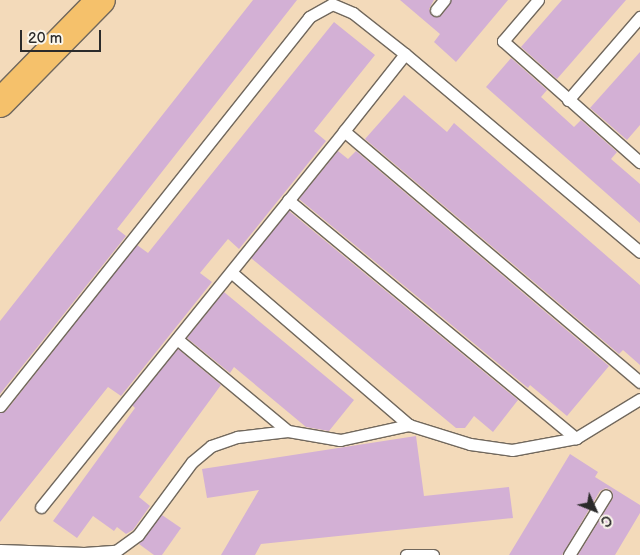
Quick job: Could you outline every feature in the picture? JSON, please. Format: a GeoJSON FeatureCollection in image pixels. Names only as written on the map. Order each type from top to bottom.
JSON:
{"type":"FeatureCollection","features":[{"type":"Feature","properties":{"kind":"highway"},"geometry":{"type":"LineString","coordinates":[[0,103],[101,0]]}},
{"type":"Feature","properties":{"kind":"lane"},"geometry":{"type":"LineString","coordinates":[[436,10],[444,0]]}},
{"type":"Feature","properties":{"kind":"lane"},"geometry":{"type":"LineString","coordinates":[[538,0],[502,41],[640,162]]}},
{"type":"Feature","properties":{"kind":"lane"},"geometry":{"type":"LineString","coordinates":[[0,406],[309,17],[332,4],[352,13],[405,54],[640,252]]}},
{"type":"Feature","properties":{"kind":"lane"},"geometry":{"type":"LineString","coordinates":[[568,100],[640,17]]}},
{"type":"Feature","properties":{"kind":"lane"},"geometry":{"type":"LineString","coordinates":[[41,507],[405,54]]}},
{"type":"Feature","properties":{"kind":"lane"},"geometry":{"type":"LineString","coordinates":[[344,130],[640,382]]}},
{"type":"Feature","properties":{"kind":"lane"},"geometry":{"type":"LineString","coordinates":[[288,200],[576,438]]}},
{"type":"Feature","properties":{"kind":"lane"},"geometry":{"type":"LineString","coordinates":[[230,272],[409,425],[470,444],[512,450],[576,438],[640,399]]}},
{"type":"Feature","properties":{"kind":"lane"},"geometry":{"type":"LineString","coordinates":[[177,339],[288,431]]}},
{"type":"Feature","properties":{"kind":"lane"},"geometry":{"type":"LineString","coordinates":[[0,550],[84,553],[116,551],[138,535],[192,462],[212,446],[237,437],[288,431],[340,440],[409,425]]}},
{"type":"Feature","properties":{"kind":"lane"},"geometry":{"type":"LineString","coordinates":[[569,555],[606,495]]}},
{"type":"Feature","properties":{"kind":"lane"},"geometry":{"type":"LineString","coordinates":[[406,555],[433,555]]}},
{"type":"Feature","properties":{"kind":"building"},"geometry":{"type":"Polygon","coordinates":[[[253,0],[297,0],[117,229],[126,236],[0,394],[0,321],[253,0]]]}},
{"type":"Feature","properties":{"kind":"building"},"geometry":{"type":"Polygon","coordinates":[[[400,0],[434,0],[429,9],[435,17],[442,15],[451,0],[508,0],[456,62],[434,42],[440,34],[400,0]]]}},
{"type":"Feature","properties":{"kind":"building"},"geometry":{"type":"Polygon","coordinates":[[[562,0],[626,0],[557,79],[521,47],[562,0]]]}},
{"type":"Feature","properties":{"kind":"building"},"geometry":{"type":"Polygon","coordinates":[[[334,22],[375,55],[314,131],[326,141],[239,249],[228,239],[200,273],[212,282],[121,396],[108,387],[0,522],[0,413],[6,411],[137,245],[148,253],[334,22]]]}},
{"type":"Feature","properties":{"kind":"building"},"geometry":{"type":"Polygon","coordinates":[[[640,52],[640,125],[627,140],[590,108],[640,52]]]}},
{"type":"Feature","properties":{"kind":"building"},"geometry":{"type":"Polygon","coordinates":[[[511,58],[547,90],[541,97],[574,127],[581,120],[617,152],[611,159],[640,184],[640,223],[486,87],[511,58]]]}},
{"type":"Feature","properties":{"kind":"building"},"geometry":{"type":"Polygon","coordinates":[[[404,95],[447,132],[454,123],[640,285],[640,365],[623,350],[619,354],[365,139],[404,95]]]}},
{"type":"Feature","properties":{"kind":"building"},"geometry":{"type":"Polygon","coordinates":[[[338,151],[348,159],[356,151],[609,366],[567,416],[530,385],[528,388],[299,199],[338,151]]]}},
{"type":"Feature","properties":{"kind":"building"},"geometry":{"type":"Polygon","coordinates":[[[289,211],[518,400],[493,432],[474,416],[465,428],[456,428],[251,258],[289,211]]]}},
{"type":"Feature","properties":{"kind":"building"},"geometry":{"type":"Polygon","coordinates":[[[224,292],[354,400],[329,431],[306,427],[234,367],[230,373],[187,338],[224,292]]]}},
{"type":"Feature","properties":{"kind":"building"},"geometry":{"type":"Polygon","coordinates":[[[178,349],[221,385],[139,497],[150,506],[133,530],[126,534],[117,527],[114,531],[93,516],[77,538],[53,521],[135,408],[132,405],[178,349]]]}},
{"type":"Feature","properties":{"kind":"building"},"geometry":{"type":"Polygon","coordinates":[[[416,436],[424,496],[509,487],[513,518],[261,544],[255,555],[221,555],[259,490],[207,498],[202,469],[416,436]]]}},
{"type":"Feature","properties":{"kind":"building"},"geometry":{"type":"Polygon","coordinates":[[[570,454],[598,472],[595,477],[640,505],[640,513],[615,555],[578,555],[613,498],[612,491],[606,488],[600,491],[562,555],[509,555],[570,454]]]}},
{"type":"Feature","properties":{"kind":"building"},"geometry":{"type":"Polygon","coordinates":[[[162,515],[181,528],[162,555],[154,555],[139,544],[162,515]]]}}]}
